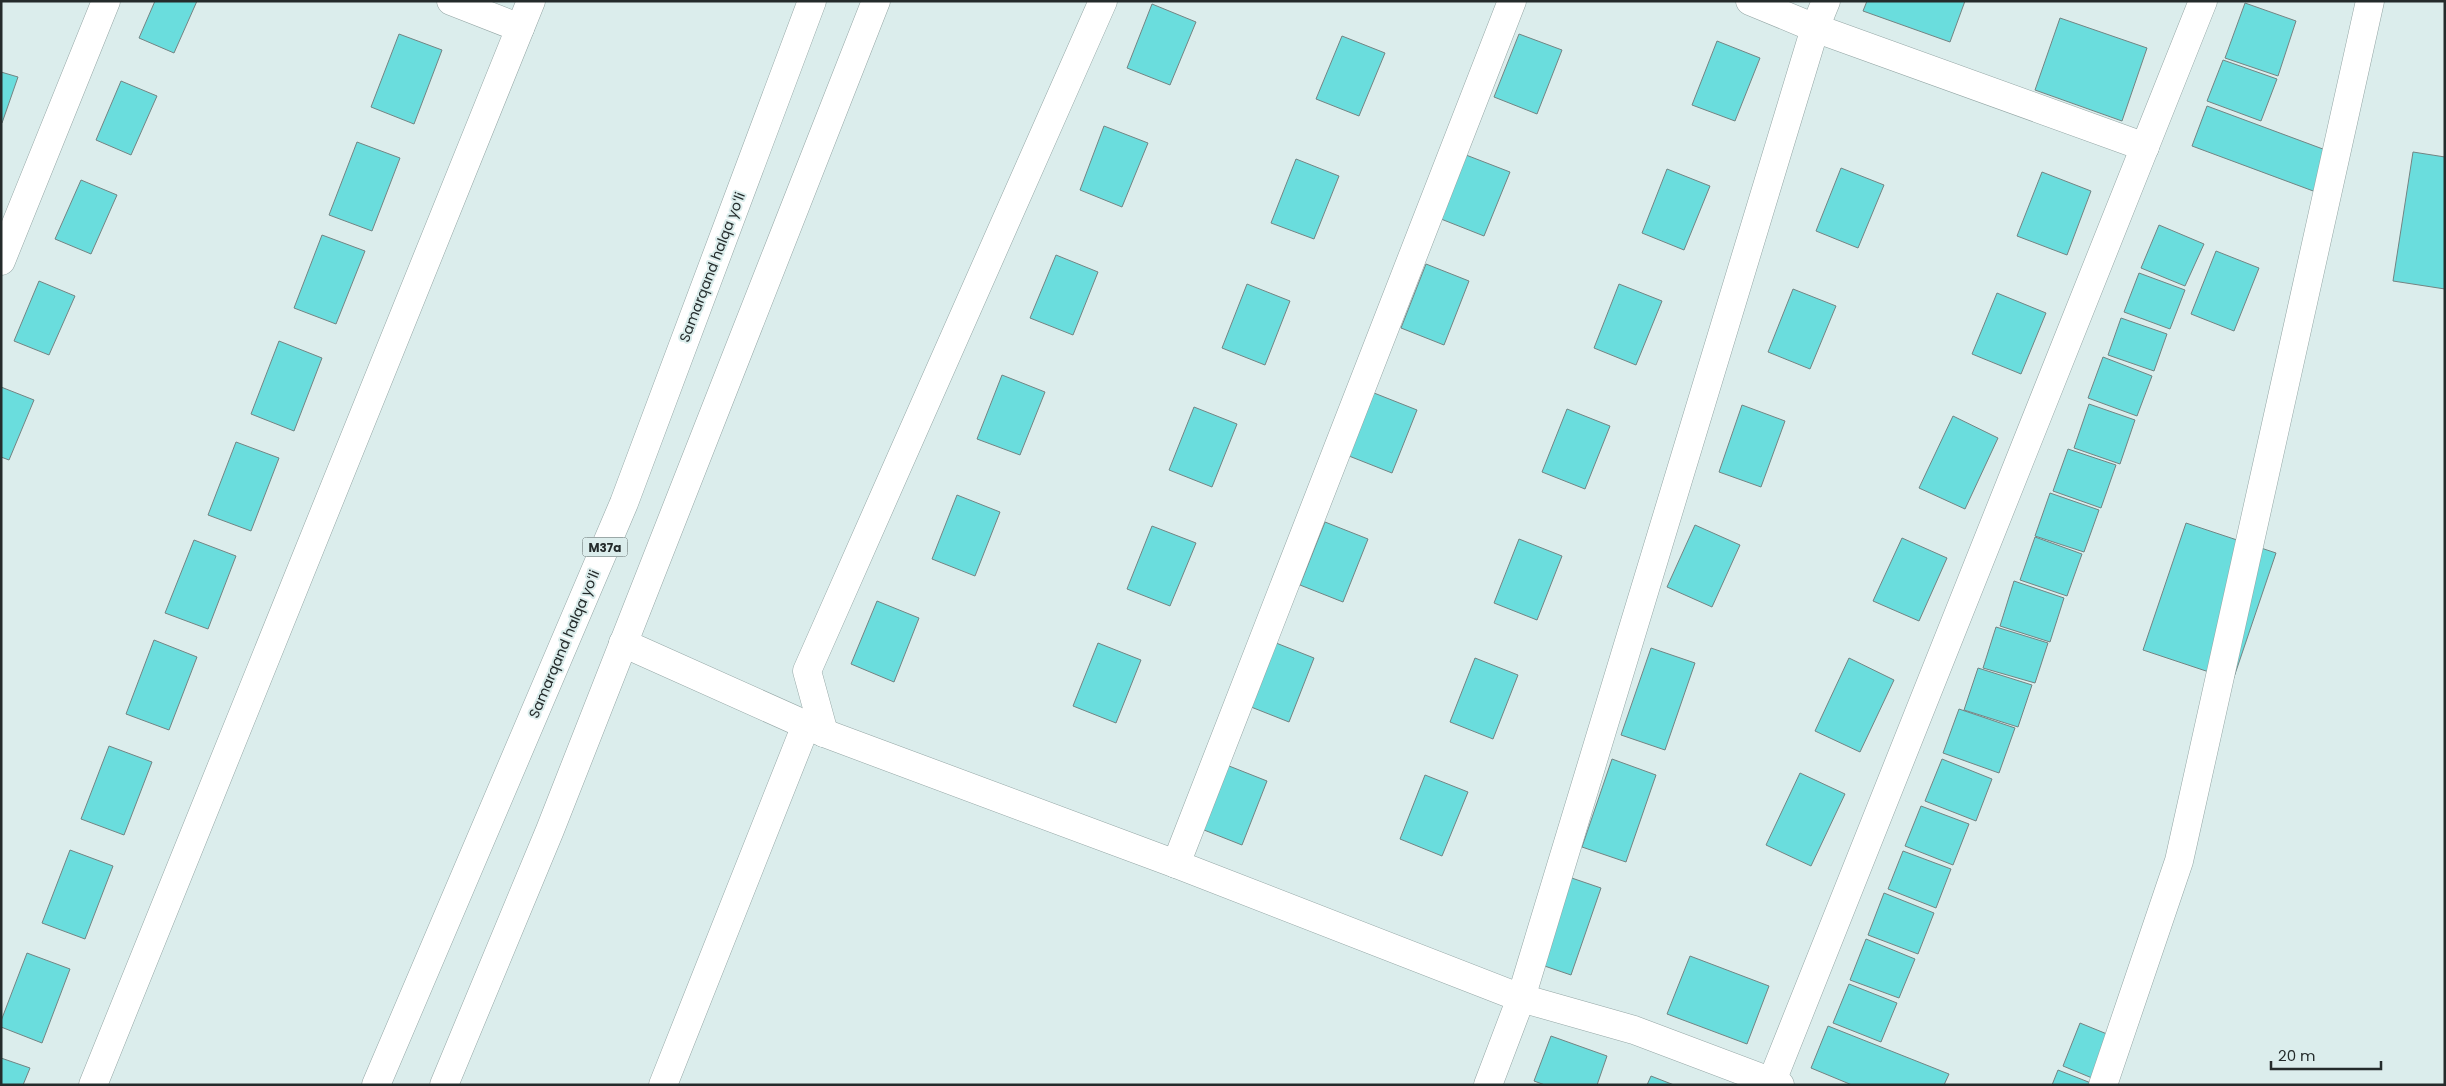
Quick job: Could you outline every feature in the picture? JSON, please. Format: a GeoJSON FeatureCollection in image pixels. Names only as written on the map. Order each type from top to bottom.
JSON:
{"type":"FeatureCollection","features":[{"type":"Feature","properties":{"kind":"main road"},"geometry":{"type":"LineString","coordinates":[[1,261],[106,1]]}},
{"type":"Feature","properties":{"kind":"main road"},"geometry":{"type":"LineString","coordinates":[[451,1],[520,28]]}},
{"type":"Feature","properties":{"kind":"main road"},"geometry":{"type":"LineString","coordinates":[[93,1085],[531,1]]}},
{"type":"Feature","properties":{"kind":"main road","name":"Samarqand halqa yoʻli"},"geometry":{"type":"LineString","coordinates":[[376,1085],[624,503],[812,1]]}},
{"type":"Feature","properties":{"kind":"main road"},"geometry":{"type":"LineString","coordinates":[[444,1085],[550,830],[876,1]]}},
{"type":"Feature","properties":{"kind":"main road"},"geometry":{"type":"LineString","coordinates":[[663,1085],[815,729],[807,671],[1103,1]]}},
{"type":"Feature","properties":{"kind":"main road"},"geometry":{"type":"LineString","coordinates":[[1176,864],[1512,1]]}},
{"type":"Feature","properties":{"kind":"main road"},"geometry":{"type":"LineString","coordinates":[[1750,1],[1815,28],[2146,148]]}},
{"type":"Feature","properties":{"kind":"main road"},"geometry":{"type":"LineString","coordinates":[[1488,1085],[1521,998],[1815,28],[1826,1]]}},
{"type":"Feature","properties":{"kind":"main road"},"geometry":{"type":"LineString","coordinates":[[623,643],[815,729],[1176,864],[1521,998],[1634,1030],[1776,1083],[2203,1]]}},
{"type":"Feature","properties":{"kind":"main road"},"geometry":{"type":"LineString","coordinates":[[2103,1085],[2179,861],[2370,1]]}},
{"type":"Feature","properties":{"kind":"building"},"geometry":{"type":"Polygon","coordinates":[[[155,1],[197,1],[174,53],[139,38],[155,1]]]}},
{"type":"Feature","properties":{"kind":"building"},"geometry":{"type":"Polygon","coordinates":[[[1867,1],[1965,1],[1950,42],[1863,11],[1867,1]]]}},
{"type":"Feature","properties":{"kind":"building"},"geometry":{"type":"Polygon","coordinates":[[[2245,3],[2296,21],[2278,76],[2225,58],[2245,3]]]}},
{"type":"Feature","properties":{"kind":"building"},"geometry":{"type":"Polygon","coordinates":[[[1152,4],[1196,22],[1170,85],[1127,68],[1152,4]]]}},
{"type":"Feature","properties":{"kind":"building"},"geometry":{"type":"Polygon","coordinates":[[[2060,18],[2147,48],[2122,121],[2035,90],[2060,18]]]}},
{"type":"Feature","properties":{"kind":"building"},"geometry":{"type":"Polygon","coordinates":[[[399,34],[442,50],[414,124],[371,107],[399,34]]]}},
{"type":"Feature","properties":{"kind":"building"},"geometry":{"type":"Polygon","coordinates":[[[1519,34],[1562,50],[1537,114],[1494,97],[1519,34]]]}},
{"type":"Feature","properties":{"kind":"building"},"geometry":{"type":"Polygon","coordinates":[[[1342,36],[1385,53],[1359,116],[1316,99],[1342,36]]]}},
{"type":"Feature","properties":{"kind":"building"},"geometry":{"type":"Polygon","coordinates":[[[1717,41],[1760,58],[1735,121],[1692,105],[1717,41]]]}},
{"type":"Feature","properties":{"kind":"building"},"geometry":{"type":"Polygon","coordinates":[[[2223,60],[2277,79],[2261,121],[2207,101],[2223,60]]]}},
{"type":"Feature","properties":{"kind":"building"},"geometry":{"type":"Polygon","coordinates":[[[1,72],[18,77],[2,123],[1,123],[1,72]]]}},
{"type":"Feature","properties":{"kind":"building"},"geometry":{"type":"Polygon","coordinates":[[[121,81],[157,96],[131,155],[96,140],[121,81]]]}},
{"type":"Feature","properties":{"kind":"building"},"geometry":{"type":"Polygon","coordinates":[[[2207,106],[2339,155],[2324,195],[2192,146],[2207,106]]]}},
{"type":"Feature","properties":{"kind":"building"},"geometry":{"type":"Polygon","coordinates":[[[1104,126],[1148,143],[1122,207],[1080,190],[1104,126]]]}},
{"type":"Feature","properties":{"kind":"building"},"geometry":{"type":"Polygon","coordinates":[[[357,142],[400,158],[372,231],[329,215],[357,142]]]}},
{"type":"Feature","properties":{"kind":"building"},"geometry":{"type":"Polygon","coordinates":[[[2413,152],[2445,157],[2445,289],[2393,281],[2413,152]]]}},
{"type":"Feature","properties":{"kind":"building"},"geometry":{"type":"Polygon","coordinates":[[[1466,155],[1510,172],[1484,236],[1441,219],[1466,155]]]}},
{"type":"Feature","properties":{"kind":"building"},"geometry":{"type":"Polygon","coordinates":[[[1296,159],[1339,176],[1314,239],[1271,223],[1296,159]]]}},
{"type":"Feature","properties":{"kind":"building"},"geometry":{"type":"Polygon","coordinates":[[[1841,168],[1884,185],[1858,248],[1816,231],[1841,168]]]}},
{"type":"Feature","properties":{"kind":"building"},"geometry":{"type":"Polygon","coordinates":[[[1667,169],[1710,186],[1684,250],[1642,233],[1667,169]]]}},
{"type":"Feature","properties":{"kind":"building"},"geometry":{"type":"Polygon","coordinates":[[[2042,172],[2091,191],[2067,255],[2017,236],[2042,172]]]}},
{"type":"Feature","properties":{"kind":"building"},"geometry":{"type":"Polygon","coordinates":[[[81,180],[117,195],[91,254],[55,239],[81,180]]]}},
{"type":"Feature","properties":{"kind":"building"},"geometry":{"type":"Polygon","coordinates":[[[2159,225],[2204,244],[2185,286],[2141,268],[2159,225]]]}},
{"type":"Feature","properties":{"kind":"building"},"geometry":{"type":"Polygon","coordinates":[[[322,235],[365,251],[336,324],[294,308],[322,235]]]}},
{"type":"Feature","properties":{"kind":"building"},"geometry":{"type":"Polygon","coordinates":[[[2216,251],[2259,268],[2234,331],[2191,314],[2216,251]]]}},
{"type":"Feature","properties":{"kind":"building"},"geometry":{"type":"Polygon","coordinates":[[[1056,255],[1098,272],[1073,335],[1030,318],[1056,255]]]}},
{"type":"Feature","properties":{"kind":"building"},"geometry":{"type":"Polygon","coordinates":[[[1426,264],[1469,281],[1444,345],[1401,328],[1426,264]]]}},
{"type":"Feature","properties":{"kind":"building"},"geometry":{"type":"Polygon","coordinates":[[[2139,273],[2185,290],[2170,329],[2124,312],[2139,273]]]}},
{"type":"Feature","properties":{"kind":"building"},"geometry":{"type":"Polygon","coordinates":[[[39,281],[75,296],[49,355],[14,341],[39,281]]]}},
{"type":"Feature","properties":{"kind":"building"},"geometry":{"type":"Polygon","coordinates":[[[1247,284],[1290,301],[1265,365],[1222,348],[1247,284]]]}},
{"type":"Feature","properties":{"kind":"building"},"geometry":{"type":"Polygon","coordinates":[[[1619,284],[1662,301],[1636,365],[1594,348],[1619,284]]]}},
{"type":"Feature","properties":{"kind":"building"},"geometry":{"type":"Polygon","coordinates":[[[1793,289],[1836,306],[1810,369],[1768,352],[1793,289]]]}},
{"type":"Feature","properties":{"kind":"building"},"geometry":{"type":"Polygon","coordinates":[[[1997,293],[2046,313],[2021,374],[1972,354],[1997,293]]]}},
{"type":"Feature","properties":{"kind":"building"},"geometry":{"type":"Polygon","coordinates":[[[2121,318],[2167,334],[2154,371],[2108,355],[2121,318]]]}},
{"type":"Feature","properties":{"kind":"building"},"geometry":{"type":"Polygon","coordinates":[[[279,341],[322,358],[294,431],[251,414],[279,341]]]}},
{"type":"Feature","properties":{"kind":"building"},"geometry":{"type":"Polygon","coordinates":[[[2103,357],[2152,376],[2137,416],[2088,398],[2103,357]]]}},
{"type":"Feature","properties":{"kind":"building"},"geometry":{"type":"Polygon","coordinates":[[[1002,375],[1045,392],[1020,455],[977,439],[1002,375]]]}},
{"type":"Feature","properties":{"kind":"building"},"geometry":{"type":"Polygon","coordinates":[[[1,387],[34,400],[9,460],[1,457],[1,387]]]}},
{"type":"Feature","properties":{"kind":"building"},"geometry":{"type":"Polygon","coordinates":[[[1374,393],[1417,410],[1392,473],[1349,456],[1374,393]]]}},
{"type":"Feature","properties":{"kind":"building"},"geometry":{"type":"Polygon","coordinates":[[[2089,404],[2135,420],[2120,464],[2074,448],[2089,404]]]}},
{"type":"Feature","properties":{"kind":"building"},"geometry":{"type":"Polygon","coordinates":[[[1742,405],[1785,421],[1761,487],[1719,472],[1742,405]]]}},
{"type":"Feature","properties":{"kind":"building"},"geometry":{"type":"Polygon","coordinates":[[[1194,407],[1237,424],[1212,487],[1169,470],[1194,407]]]}},
{"type":"Feature","properties":{"kind":"building"},"geometry":{"type":"Polygon","coordinates":[[[1567,409],[1610,426],[1585,489],[1542,472],[1567,409]]]}},
{"type":"Feature","properties":{"kind":"building"},"geometry":{"type":"Polygon","coordinates":[[[1953,416],[1998,438],[1965,509],[1919,488],[1953,416]]]}},
{"type":"Feature","properties":{"kind":"building"},"geometry":{"type":"Polygon","coordinates":[[[236,442],[279,458],[251,531],[208,515],[236,442]]]}},
{"type":"Feature","properties":{"kind":"building"},"geometry":{"type":"Polygon","coordinates":[[[2068,449],[2116,465],[2101,508],[2053,491],[2068,449]]]}},
{"type":"Feature","properties":{"kind":"building"},"geometry":{"type":"Polygon","coordinates":[[[2050,493],[2099,510],[2084,552],[2035,536],[2050,493]]]}},
{"type":"Feature","properties":{"kind":"building"},"geometry":{"type":"Polygon","coordinates":[[[957,495],[1000,512],[975,576],[932,559],[957,495]]]}},
{"type":"Feature","properties":{"kind":"building"},"geometry":{"type":"Polygon","coordinates":[[[1325,522],[1368,539],[1343,602],[1300,585],[1325,522]]]}},
{"type":"Feature","properties":{"kind":"building"},"geometry":{"type":"Polygon","coordinates":[[[2186,523],[2276,553],[2233,680],[2143,650],[2186,523]]]}},
{"type":"Feature","properties":{"kind":"building"},"geometry":{"type":"Polygon","coordinates":[[[1695,525],[1740,545],[1712,607],[1667,587],[1695,525]]]}},
{"type":"Feature","properties":{"kind":"building"},"geometry":{"type":"Polygon","coordinates":[[[1152,526],[1196,543],[1170,606],[1127,589],[1152,526]]]}},
{"type":"Feature","properties":{"kind":"building"},"geometry":{"type":"Polygon","coordinates":[[[2035,537],[2082,554],[2067,596],[2020,580],[2035,537]]]}},
{"type":"Feature","properties":{"kind":"building"},"geometry":{"type":"Polygon","coordinates":[[[1902,538],[1947,558],[1919,621],[1873,601],[1902,538]]]}},
{"type":"Feature","properties":{"kind":"building"},"geometry":{"type":"Polygon","coordinates":[[[1519,539],[1562,556],[1537,620],[1494,603],[1519,539]]]}},
{"type":"Feature","properties":{"kind":"building"},"geometry":{"type":"Polygon","coordinates":[[[194,540],[236,556],[208,629],[165,613],[194,540]]]}},
{"type":"Feature","properties":{"kind":"building"},"geometry":{"type":"Polygon","coordinates":[[[2014,581],[2064,598],[2050,642],[2000,626],[2014,581]]]}},
{"type":"Feature","properties":{"kind":"building"},"geometry":{"type":"Polygon","coordinates":[[[877,601],[919,618],[894,682],[851,664],[877,601]]]}},
{"type":"Feature","properties":{"kind":"building"},"geometry":{"type":"Polygon","coordinates":[[[1996,627],[2048,643],[2035,683],[1983,668],[1996,627]]]}},
{"type":"Feature","properties":{"kind":"building"},"geometry":{"type":"Polygon","coordinates":[[[154,640],[197,657],[169,730],[126,714],[154,640]]]}},
{"type":"Feature","properties":{"kind":"building"},"geometry":{"type":"Polygon","coordinates":[[[1271,641],[1314,658],[1289,722],[1246,705],[1271,641]]]}},
{"type":"Feature","properties":{"kind":"building"},"geometry":{"type":"Polygon","coordinates":[[[1098,643],[1141,660],[1116,723],[1073,706],[1098,643]]]}},
{"type":"Feature","properties":{"kind":"building"},"geometry":{"type":"Polygon","coordinates":[[[1651,648],[1695,663],[1665,750],[1621,735],[1651,648]]]}},
{"type":"Feature","properties":{"kind":"building"},"geometry":{"type":"Polygon","coordinates":[[[1475,658],[1518,675],[1493,739],[1450,722],[1475,658]]]}},
{"type":"Feature","properties":{"kind":"building"},"geometry":{"type":"Polygon","coordinates":[[[1849,658],[1894,680],[1860,752],[1815,731],[1849,658]]]}},
{"type":"Feature","properties":{"kind":"building"},"geometry":{"type":"Polygon","coordinates":[[[1978,668],[2032,685],[2018,727],[1964,710],[1978,668]]]}},
{"type":"Feature","properties":{"kind":"building"},"geometry":{"type":"Polygon","coordinates":[[[1959,709],[2015,728],[1999,773],[1943,753],[1959,709]]]}},
{"type":"Feature","properties":{"kind":"building"},"geometry":{"type":"Polygon","coordinates":[[[109,746],[152,762],[124,835],[81,819],[109,746]]]}},
{"type":"Feature","properties":{"kind":"building"},"geometry":{"type":"Polygon","coordinates":[[[1612,759],[1656,775],[1626,862],[1582,847],[1612,759]]]}},
{"type":"Feature","properties":{"kind":"building"},"geometry":{"type":"Polygon","coordinates":[[[1942,759],[1992,779],[1976,821],[1925,801],[1942,759]]]}},
{"type":"Feature","properties":{"kind":"building"},"geometry":{"type":"Polygon","coordinates":[[[1224,764],[1267,781],[1242,845],[1199,828],[1224,764]]]}},
{"type":"Feature","properties":{"kind":"building"},"geometry":{"type":"Polygon","coordinates":[[[1800,773],[1845,794],[1811,866],[1766,845],[1800,773]]]}},
{"type":"Feature","properties":{"kind":"building"},"geometry":{"type":"Polygon","coordinates":[[[1425,775],[1468,792],[1442,856],[1400,839],[1425,775]]]}},
{"type":"Feature","properties":{"kind":"building"},"geometry":{"type":"Polygon","coordinates":[[[1921,806],[1969,824],[1953,865],[1905,846],[1921,806]]]}},
{"type":"Feature","properties":{"kind":"building"},"geometry":{"type":"Polygon","coordinates":[[[70,850],[113,866],[85,939],[42,923],[70,850]]]}},
{"type":"Feature","properties":{"kind":"building"},"geometry":{"type":"Polygon","coordinates":[[[1903,851],[1951,869],[1936,908],[1888,889],[1903,851]]]}},
{"type":"Feature","properties":{"kind":"building"},"geometry":{"type":"Polygon","coordinates":[[[1557,873],[1601,888],[1571,975],[1527,960],[1557,873]]]}},
{"type":"Feature","properties":{"kind":"building"},"geometry":{"type":"Polygon","coordinates":[[[1884,893],[1934,913],[1918,954],[1868,935],[1884,893]]]}},
{"type":"Feature","properties":{"kind":"building"},"geometry":{"type":"Polygon","coordinates":[[[1866,939],[1915,959],[1899,998],[1850,980],[1866,939]]]}},
{"type":"Feature","properties":{"kind":"building"},"geometry":{"type":"Polygon","coordinates":[[[27,953],[70,969],[42,1043],[1,1027],[1,1021],[27,953]]]}},
{"type":"Feature","properties":{"kind":"building"},"geometry":{"type":"Polygon","coordinates":[[[1690,956],[1769,986],[1747,1044],[1667,1014],[1690,956]]]}},
{"type":"Feature","properties":{"kind":"building"},"geometry":{"type":"Polygon","coordinates":[[[1849,984],[1897,1003],[1881,1042],[1833,1023],[1849,984]]]}},
{"type":"Feature","properties":{"kind":"building"},"geometry":{"type":"Polygon","coordinates":[[[2080,1023],[2129,1043],[2109,1085],[2063,1066],[2080,1023]]]}},
{"type":"Feature","properties":{"kind":"building"},"geometry":{"type":"Polygon","coordinates":[[[1828,1026],[1949,1074],[1944,1085],[1852,1085],[1811,1068],[1828,1026]]]}},
{"type":"Feature","properties":{"kind":"building"},"geometry":{"type":"Polygon","coordinates":[[[1551,1036],[1607,1056],[1597,1085],[1545,1085],[1534,1081],[1551,1036]]]}},
{"type":"Feature","properties":{"kind":"building"},"geometry":{"type":"Polygon","coordinates":[[[1,1058],[30,1068],[23,1085],[1,1085],[1,1058]]]}},
{"type":"Feature","properties":{"kind":"building"},"geometry":{"type":"Polygon","coordinates":[[[2058,1070],[2096,1085],[2052,1085],[2058,1070]]]}},
{"type":"Feature","properties":{"kind":"building"},"geometry":{"type":"Polygon","coordinates":[[[1651,1076],[1674,1085],[1647,1085],[1651,1076]]]}}]}
